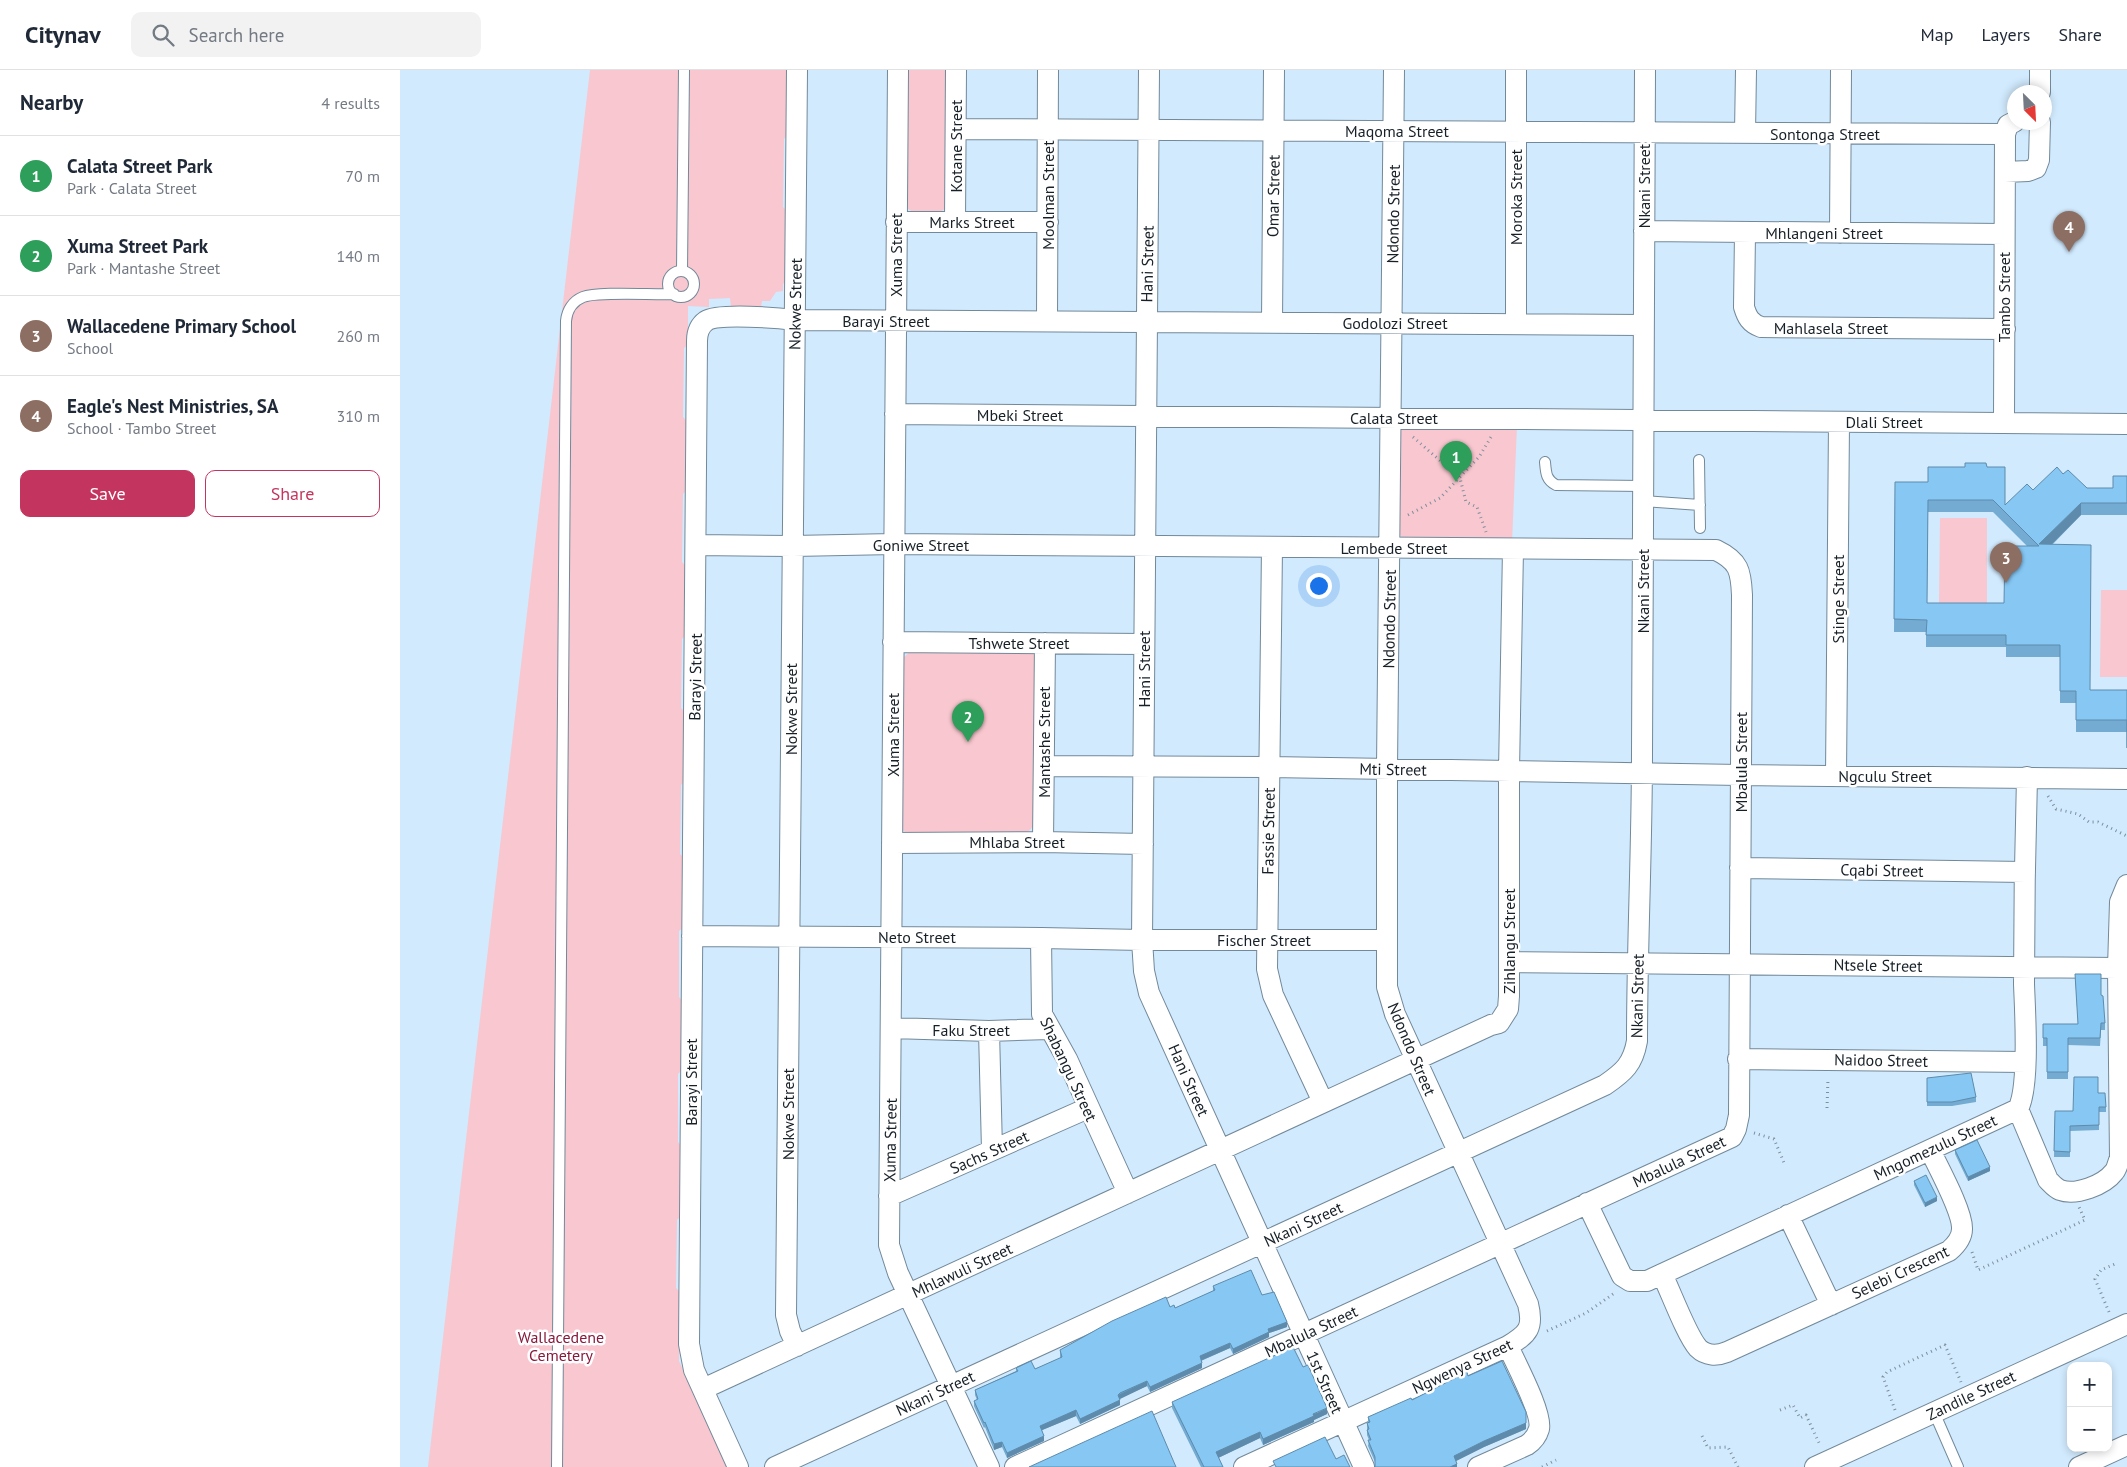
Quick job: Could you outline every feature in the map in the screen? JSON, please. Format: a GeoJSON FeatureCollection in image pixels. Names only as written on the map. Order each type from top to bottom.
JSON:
{"type":"FeatureCollection","features":[{"type":"Feature","properties":{"kind":"street","name":"Nokwe Street"},"geometry":{"type":"LineString","coordinates":[[797,70],[786,1315],[790,1331],[797,1346]]}},
{"type":"Feature","properties":{"kind":"street","name":"Xuma Street"},"geometry":{"type":"LineString","coordinates":[[898,70],[889,1245],[898,1273],[989,1467]]}},
{"type":"Feature","properties":{"kind":"street","name":"Kotane Street"},"geometry":{"type":"LineString","coordinates":[[956,70],[956,221]]}},
{"type":"Feature","properties":{"kind":"street","name":"Moolman Street"},"geometry":{"type":"LineString","coordinates":[[1047,321],[1048,70]]}},
{"type":"Feature","properties":{"kind":"street","name":"Hani Street"},"geometry":{"type":"LineString","coordinates":[[1149,70],[1142,940],[1144,971],[1149,993],[1262,1243]]}},
{"type":"Feature","properties":{"kind":"street","name":"Omar Street"},"geometry":{"type":"LineString","coordinates":[[1272,322],[1274,70]]}},
{"type":"Feature","properties":{"kind":"street","name":"Ndondo Street"},"geometry":{"type":"LineString","coordinates":[[1394,70],[1387,769],[1387,987],[1390,1000],[1415,1060],[1458,1152]]}},
{"type":"Feature","properties":{"kind":"street","name":"Moroka Street"},"geometry":{"type":"LineString","coordinates":[[1516,70],[1516,324]]}},
{"type":"Feature","properties":{"kind":"street","name":"Nkani Street"},"geometry":{"type":"LineString","coordinates":[[776,1467],[1605,1085],[1629,1065],[1634,1055],[1637,1041],[1642,773],[1644,550],[1642,420],[1645,70]]}},
{"type":"Feature","properties":{"kind":"street"},"geometry":{"type":"LineString","coordinates":[[1745,133],[1746,70]]}},
{"type":"Feature","properties":{"kind":"street"},"geometry":{"type":"LineString","coordinates":[[1840,233],[1841,70]]}},
{"type":"Feature","properties":{"kind":"street"},"geometry":{"type":"LineString","coordinates":[[2040,70],[2040,85]]}},
{"type":"Feature","properties":{"kind":"street","name":"Sontonga Street"},"geometry":{"type":"LineString","coordinates":[[1645,133],[1840,134],[2007,128]]}},
{"type":"Feature","properties":{"kind":"street","name":"Maqoma Street"},"geometry":{"type":"LineString","coordinates":[[956,129],[1645,133]]}},
{"type":"Feature","properties":{"kind":"street","name":"Tambo Street"},"geometry":{"type":"LineString","coordinates":[[2004,423],[2005,172],[2010,130]]}},
{"type":"Feature","properties":{"kind":"street"},"geometry":{"type":"LineString","coordinates":[[2005,172],[2028,172],[2036,168],[2039,160],[2040,130]]}},
{"type":"Feature","properties":{"kind":"street","name":"Marks Street"},"geometry":{"type":"LineString","coordinates":[[896,222],[1048,222]]}},
{"type":"Feature","properties":{"kind":"street","name":"Mhlangeni Street"},"geometry":{"type":"LineString","coordinates":[[1644,231],[2004,234]]}},
{"type":"Feature","properties":{"kind":"street","name":"Mahlasela Street"},"geometry":{"type":"LineString","coordinates":[[1745,233],[1744,307],[1752,324],[1761,327],[2004,329]]}},
{"type":"Feature","properties":{"kind":"street","name":"Barayi Street"},"geometry":{"type":"LineString","coordinates":[[738,1467],[691,1359],[689,1329],[698,330],[706,321],[718,317],[795,320],[1147,322]]}},
{"type":"Feature","properties":{"kind":"street","name":"Godolozi Street"},"geometry":{"type":"LineString","coordinates":[[1147,322],[1643,325]]}},
{"type":"Feature","properties":{"kind":"street","name":"Mbeki Street"},"geometry":{"type":"LineString","coordinates":[[895,414],[1146,416]]}},
{"type":"Feature","properties":{"kind":"street","name":"Calata Street"},"geometry":{"type":"LineString","coordinates":[[1146,416],[1642,420]]}},
{"type":"Feature","properties":{"kind":"street","name":"Dlali Street"},"geometry":{"type":"LineString","coordinates":[[1642,420],[2127,424]]}},
{"type":"Feature","properties":{"kind":"street","name":"Stinge Street"},"geometry":{"type":"LineString","coordinates":[[1836,776],[1839,422]]}},
{"type":"Feature","properties":{"kind":"street","name":"Goniwe Street"},"geometry":{"type":"LineString","coordinates":[[696,545],[1145,546]]}},
{"type":"Feature","properties":{"kind":"street","name":"Lembede Street"},"geometry":{"type":"LineString","coordinates":[[1145,546],[1644,550]]}},
{"type":"Feature","properties":{"kind":"street","name":"Fassie Street"},"geometry":{"type":"LineString","coordinates":[[1272,547],[1267,969],[1273,995],[1323,1102]]}},
{"type":"Feature","properties":{"kind":"street","name":"Zihlangu Street"},"geometry":{"type":"LineString","coordinates":[[1220,1150],[1491,1025],[1499,1024],[1508,1009],[1509,771],[1513,549]]}},
{"type":"Feature","properties":{"kind":"street","name":"Mbalula Street"},"geometry":{"type":"LineString","coordinates":[[1015,1467],[1732,1137],[1739,1115],[1742,578],[1739,569],[1728,556],[1716,550],[1644,550]]}},
{"type":"Feature","properties":{"kind":"street","name":"Tshwete Street"},"geometry":{"type":"LineString","coordinates":[[893,642],[1144,644]]}},
{"type":"Feature","properties":{"kind":"street","name":"Mantashe Street"},"geometry":{"type":"LineString","coordinates":[[1043,842],[1045,642]]}},
{"type":"Feature","properties":{"kind":"street","name":"Mti Street"},"geometry":{"type":"LineString","coordinates":[[1044,766],[1268,767],[1642,773]]}},
{"type":"Feature","properties":{"kind":"street","name":"Ngculu Street"},"geometry":{"type":"LineString","coordinates":[[1642,773],[2127,779]]}},
{"type":"Feature","properties":{"kind":"street","name":"Mngomezulu Street"},"geometry":{"type":"LineString","coordinates":[[1630,1281],[1647,1281],[2018,1109],[2023,1095],[2025,1062],[2024,872],[2027,777]]}},
{"type":"Feature","properties":{"kind":"street","name":"Mhlaba Street"},"geometry":{"type":"LineString","coordinates":[[892,843],[1043,842],[1143,844]]}},
{"type":"Feature","properties":{"kind":"street","name":"Cqabi Street"},"geometry":{"type":"LineString","coordinates":[[1740,868],[2024,872]]}},
{"type":"Feature","properties":{"kind":"street"},"geometry":{"type":"LineString","coordinates":[[2018,1109],[2048,1180],[2061,1190],[2070,1191],[2090,1187],[2107,1179],[2115,1172],[2120,1158],[2118,968],[2120,902],[2127,886]]}},
{"type":"Feature","properties":{"kind":"street","name":"Neto Street"},"geometry":{"type":"LineString","coordinates":[[692,936],[1142,940]]}},
{"type":"Feature","properties":{"kind":"street","name":"Shabangu Street"},"geometry":{"type":"LineString","coordinates":[[1041,938],[1042,1014],[1067,1059],[1128,1193]]}},
{"type":"Feature","properties":{"kind":"street","name":"Fischer Street"},"geometry":{"type":"LineString","coordinates":[[1142,940],[1386,940]]}},
{"type":"Feature","properties":{"kind":"street","name":"Ntsele Street"},"geometry":{"type":"LineString","coordinates":[[1509,962],[2118,968]]}},
{"type":"Feature","properties":{"kind":"street","name":"Faku Street"},"geometry":{"type":"LineString","coordinates":[[892,1028],[989,1031],[1050,1029]]}},
{"type":"Feature","properties":{"kind":"street"},"geometry":{"type":"LineString","coordinates":[[989,1031],[992,1150]]}},
{"type":"Feature","properties":{"kind":"street","name":"Naidoo Street"},"geometry":{"type":"LineString","coordinates":[[1738,1059],[2025,1062]]}},
{"type":"Feature","properties":{"kind":"street","name":"Sachs Street"},"geometry":{"type":"LineString","coordinates":[[889,1196],[1088,1108]]}},
{"type":"Feature","properties":{"kind":"street","name":"Mhlawuli Street"},"geometry":{"type":"LineString","coordinates":[[703,1390],[1220,1150]]}},
{"type":"Feature","properties":{"kind":"street","name":"Selebi Crescent"},"geometry":{"type":"LineString","coordinates":[[1662,1274],[1694,1342],[1703,1352],[1710,1354],[1727,1352],[1948,1251],[1959,1240],[1962,1220],[1930,1150]]}},
{"type":"Feature","properties":{"kind":"street","name":"Ngwenya Street"},"geometry":{"type":"LineString","coordinates":[[1244,1467],[1516,1341],[1532,1318],[1458,1152]]}},
{"type":"Feature","properties":{"kind":"street"},"geometry":{"type":"LineString","coordinates":[[1587,1203],[1622,1276],[1630,1281]]}},
{"type":"Feature","properties":{"kind":"street","name":"Selebi Crescent"},"geometry":{"type":"LineString","coordinates":[[1788,1215],[1831,1305]]}},
{"type":"Feature","properties":{"kind":"street","name":"1st Street"},"geometry":{"type":"LineString","coordinates":[[1262,1243],[1364,1467]]}},
{"type":"Feature","properties":{"kind":"street","name":"Zandile Street"},"geometry":{"type":"LineString","coordinates":[[1821,1464],[2122,1327]]}},
{"type":"Feature","properties":{"kind":"street"},"geometry":{"type":"LineString","coordinates":[[1478,1467],[1532,1441],[1539,1429],[1538,1413],[1516,1341]]}},
{"type":"Feature","properties":{"kind":"street"},"geometry":{"type":"LineString","coordinates":[[2079,1467],[2127,1445]]}},
{"type":"Feature","properties":{"kind":"lane"},"geometry":{"type":"LineString","coordinates":[[682,271],[684,70]]}},
{"type":"Feature","properties":{"kind":"lane"},"geometry":{"type":"LineString","coordinates":[[682,271],[688,273],[693,278],[694,285],[692,291],[687,296],[680,297],[669,289],[668,283],[676,272],[682,271]]}},
{"type":"Feature","properties":{"kind":"lane"},"geometry":{"type":"LineString","coordinates":[[557,1467],[566,321],[576,300],[590,295],[674,294]]}},
{"type":"Feature","properties":{"kind":"lane"},"geometry":{"type":"LineString","coordinates":[[1699,460],[1700,528]]}},
{"type":"Feature","properties":{"kind":"lane"},"geometry":{"type":"LineString","coordinates":[[1545,462],[1546,474],[1550,482],[1556,485],[1643,494],[1700,505]]}},
{"type":"Feature","properties":{"kind":"lane"},"geometry":{"type":"LineString","coordinates":[[1934,1412],[1958,1467]]}},
{"type":"Feature","properties":{"kind":"path"},"geometry":{"type":"LineString","coordinates":[[1391,418],[1460,478],[1466,502],[1477,507],[1492,549]]}},
{"type":"Feature","properties":{"kind":"path"},"geometry":{"type":"LineString","coordinates":[[1390,525],[1440,498],[1479,457],[1501,419]]}},
{"type":"Feature","properties":{"kind":"path"},"geometry":{"type":"LineString","coordinates":[[2047,778],[2042,786],[2056,808],[2078,814],[2089,822],[2098,822],[2127,836]]}},
{"type":"Feature","properties":{"kind":"path"},"geometry":{"type":"LineString","coordinates":[[1827,1108],[1829,1060]]}},
{"type":"Feature","properties":{"kind":"path"},"geometry":{"type":"LineString","coordinates":[[1736,1129],[1774,1139],[1786,1165]]}},
{"type":"Feature","properties":{"kind":"path"},"geometry":{"type":"LineString","coordinates":[[1962,1228],[1978,1270],[2085,1220],[2070,1191]]}},
{"type":"Feature","properties":{"kind":"path"},"geometry":{"type":"LineString","coordinates":[[2115,1264],[2102,1270],[2095,1279],[2122,1327]]}},
{"type":"Feature","properties":{"kind":"path"},"geometry":{"type":"LineString","coordinates":[[1516,1341],[1554,1329],[1586,1313],[1630,1281]]}},
{"type":"Feature","properties":{"kind":"path"},"geometry":{"type":"LineString","coordinates":[[1900,1428],[1883,1377],[1887,1372],[1945,1345],[1968,1397]]}},
{"type":"Feature","properties":{"kind":"path"},"geometry":{"type":"LineString","coordinates":[[1780,1410],[1793,1405],[1800,1418],[1806,1415],[1821,1464]]}},
{"type":"Feature","properties":{"kind":"path"},"geometry":{"type":"LineString","coordinates":[[1702,1436],[1708,1448],[1728,1447],[1738,1467]]}},
{"type":"Feature","properties":{"kind":"path"},"geometry":{"type":"LineString","coordinates":[[1542,1467],[1556,1460]]}},
{"type":"Feature","properties":{"kind":"green space","name":"Wallacedene Cemetery"},"geometry":{"type":"Polygon","coordinates":[[[590,70],[789,70],[788,134],[784,139],[783,207],[787,211],[787,280],[783,284],[783,291],[776,292],[770,301],[762,301],[761,307],[731,307],[730,298],[709,299],[709,307],[688,306],[688,345],[684,348],[683,417],[687,421],[687,490],[683,494],[682,562],[686,566],[686,635],[682,639],[681,708],[685,712],[685,781],[681,785],[680,854],[684,858],[685,926],[679,931],[679,997],[683,1002],[682,1070],[678,1074],[678,1142],[682,1147],[681,1216],[677,1220],[676,1288],[681,1293],[679,1361],[728,1467],[428,1467],[590,70]]]}},
{"type":"Feature","properties":{"kind":"green space"},"geometry":{"type":"Polygon","coordinates":[[[903,70],[950,70],[946,208],[936,213],[918,214],[908,209],[905,205],[903,70]]]}},
{"type":"Feature","properties":{"kind":"green space"},"geometry":{"type":"Polygon","coordinates":[[[1406,426],[1517,426],[1512,542],[1403,539],[1398,532],[1399,432],[1406,426]]]}},
{"type":"Feature","properties":{"kind":"green space"},"geometry":{"type":"Polygon","coordinates":[[[1940,518],[1987,518],[1987,605],[1939,605],[1940,518]]]}},
{"type":"Feature","properties":{"kind":"green space"},"geometry":{"type":"Polygon","coordinates":[[[2101,590],[2127,590],[2127,677],[2100,677],[2101,590]]]}},
{"type":"Feature","properties":{"kind":"green space"},"geometry":{"type":"Polygon","coordinates":[[[911,651],[1033,652],[1036,654],[1035,824],[1029,831],[1024,834],[909,834],[902,830],[902,659],[911,651]]]}},
{"type":"Feature","properties":{"kind":"building"},"geometry":{"type":"Polygon","coordinates":[[[1965,463],[1986,463],[1987,467],[2005,467],[2005,505],[2027,484],[2033,490],[2057,467],[2063,474],[2068,470],[2087,488],[2113,488],[2113,476],[2127,476],[2127,503],[2081,503],[2039,544],[2091,545],[2090,690],[2127,690],[2127,720],[2076,720],[2076,691],[2060,691],[2060,645],[2006,645],[2006,635],[1926,635],[1927,620],[1894,619],[1895,482],[1928,482],[1928,467],[1965,467],[1965,463]],[[1928,500],[1927,603],[2004,603],[2005,546],[2039,546],[1993,500],[1928,500]]]}},
{"type":"Feature","properties":{"kind":"building"},"geometry":{"type":"Polygon","coordinates":[[[2075,974],[2101,974],[2101,995],[2103,996],[2105,1023],[2101,1023],[2100,1038],[2068,1038],[2068,1072],[2047,1072],[2047,1038],[2043,1038],[2043,1024],[2078,1024],[2075,974]]]}},
{"type":"Feature","properties":{"kind":"building"},"geometry":{"type":"Polygon","coordinates":[[[1971,1073],[1976,1097],[1952,1102],[1927,1102],[1927,1078],[1971,1073]]]}},
{"type":"Feature","properties":{"kind":"building"},"geometry":{"type":"Polygon","coordinates":[[[2074,1077],[2098,1077],[2098,1093],[2105,1093],[2106,1107],[2099,1107],[2099,1125],[2070,1126],[2070,1152],[2054,1151],[2055,1111],[2073,1111],[2074,1077]]]}},
{"type":"Feature","properties":{"kind":"building"},"geometry":{"type":"Polygon","coordinates":[[[1977,1140],[1990,1167],[1968,1177],[1955,1150],[1977,1140]]]}},
{"type":"Feature","properties":{"kind":"building"},"geometry":{"type":"Polygon","coordinates":[[[1926,1175],[1937,1197],[1925,1203],[1914,1181],[1926,1175]]]}},
{"type":"Feature","properties":{"kind":"building"},"geometry":{"type":"Polygon","coordinates":[[[1251,1270],[1262,1295],[1274,1292],[1287,1322],[1268,1329],[1269,1332],[1233,1349],[1230,1343],[1200,1356],[1202,1363],[1150,1387],[1147,1381],[1120,1393],[1118,1395],[1120,1400],[1080,1419],[1076,1410],[1040,1426],[1044,1436],[1007,1453],[1002,1442],[994,1444],[974,1401],[978,1399],[975,1390],[1018,1371],[1016,1368],[1031,1361],[1035,1369],[1062,1357],[1060,1350],[1112,1321],[1166,1297],[1170,1307],[1174,1305],[1175,1308],[1215,1290],[1213,1286],[1251,1270]]]}},
{"type":"Feature","properties":{"kind":"building"},"geometry":{"type":"Polygon","coordinates":[[[1293,1347],[1303,1367],[1308,1365],[1327,1408],[1313,1414],[1314,1416],[1263,1439],[1260,1432],[1216,1452],[1223,1467],[1204,1467],[1172,1402],[1293,1347]]]}},
{"type":"Feature","properties":{"kind":"building"},"geometry":{"type":"Polygon","coordinates":[[[1502,1361],[1526,1412],[1526,1423],[1454,1456],[1457,1464],[1450,1467],[1375,1467],[1375,1457],[1368,1440],[1371,1440],[1367,1430],[1369,1429],[1367,1423],[1370,1422],[1368,1417],[1411,1398],[1412,1400],[1467,1372],[1468,1376],[1502,1361]]]}},
{"type":"Feature","properties":{"kind":"building"},"geometry":{"type":"Polygon","coordinates":[[[1152,1411],[1176,1467],[1029,1467],[1152,1411]]]}},
{"type":"Feature","properties":{"kind":"building"},"geometry":{"type":"Polygon","coordinates":[[[1325,1437],[1336,1459],[1344,1455],[1350,1467],[1276,1467],[1273,1461],[1325,1437]]]}},
{"type":"Feature","properties":{"kind":"place","name":"Eagle's Nest Ministries, SA"},"geometry":{"type":"Point","coordinates":[2069,252]}},
{"type":"Feature","properties":{"kind":"place","name":"Calata Street Park"},"geometry":{"type":"Point","coordinates":[1456,482]}},
{"type":"Feature","properties":{"kind":"place","name":"Wallacedene Primary School"},"geometry":{"type":"Point","coordinates":[2006,583]}},
{"type":"Feature","properties":{"kind":"place","name":"Xuma Street Park"},"geometry":{"type":"Point","coordinates":[968,742]}}]}
